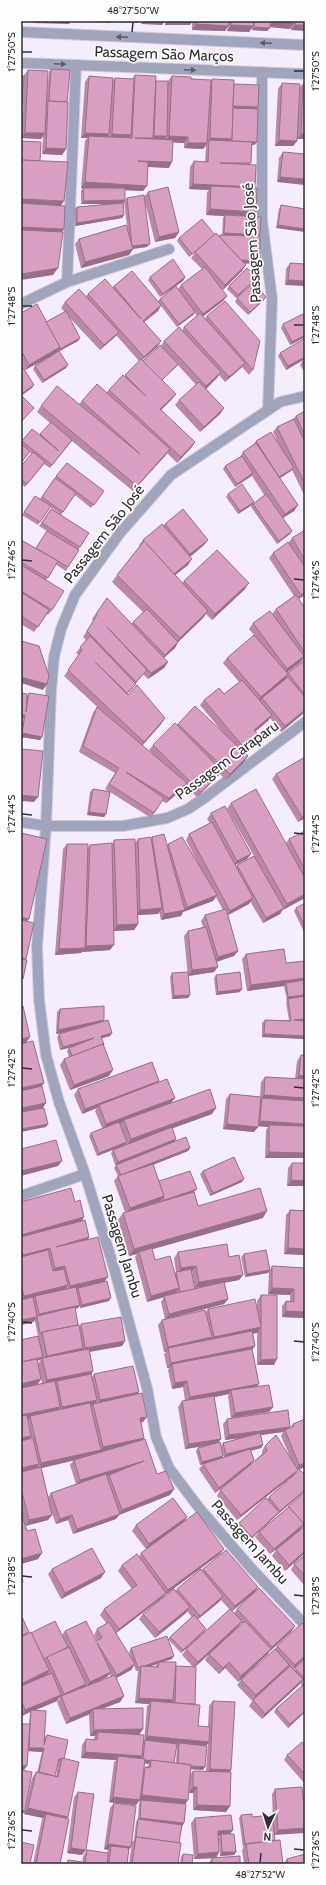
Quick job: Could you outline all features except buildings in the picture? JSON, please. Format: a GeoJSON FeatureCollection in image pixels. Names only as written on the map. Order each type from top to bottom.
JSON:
{"type":"FeatureCollection","features":[{"type":"Feature","properties":{"kind":"street","name":"Passagem São Marços"},"geometry":{"type":"LineString","coordinates":[[21,32],[305,45]]}},
{"type":"Feature","properties":{"kind":"street","name":"Passagem São Marços"},"geometry":{"type":"LineString","coordinates":[[21,63],[305,74]]}},
{"type":"Feature","properties":{"kind":"street"},"geometry":{"type":"LineString","coordinates":[[67,282],[76,65]]}},
{"type":"Feature","properties":{"kind":"street","name":"Passagem São José"},"geometry":{"type":"LineString","coordinates":[[262,72],[262,220],[272,299],[268,410]]}},
{"type":"Feature","properties":{"kind":"street"},"geometry":{"type":"LineString","coordinates":[[21,304],[67,282],[169,249]]}},
{"type":"Feature","properties":{"kind":"street","name":"Passagem São José"},"geometry":{"type":"LineString","coordinates":[[46,826],[48,746],[54,657],[61,629],[75,595],[120,533],[171,475],[280,402],[305,396]]}},
{"type":"Feature","properties":{"kind":"street","name":"Passagem Caraparu"},"geometry":{"type":"LineString","coordinates":[[21,822],[46,826],[123,826],[143,823],[174,815],[188,809],[207,796],[305,722]]}},
{"type":"Feature","properties":{"kind":"street","name":"Passagem Jambu"},"geometry":{"type":"LineString","coordinates":[[46,826],[37,947],[39,999],[46,1055],[58,1102],[85,1174],[114,1268],[147,1388],[156,1437],[169,1468],[200,1509],[240,1555],[305,1625]]}},
{"type":"Feature","properties":{"kind":"street"},"geometry":{"type":"LineString","coordinates":[[21,1196],[85,1174]]}}]}
